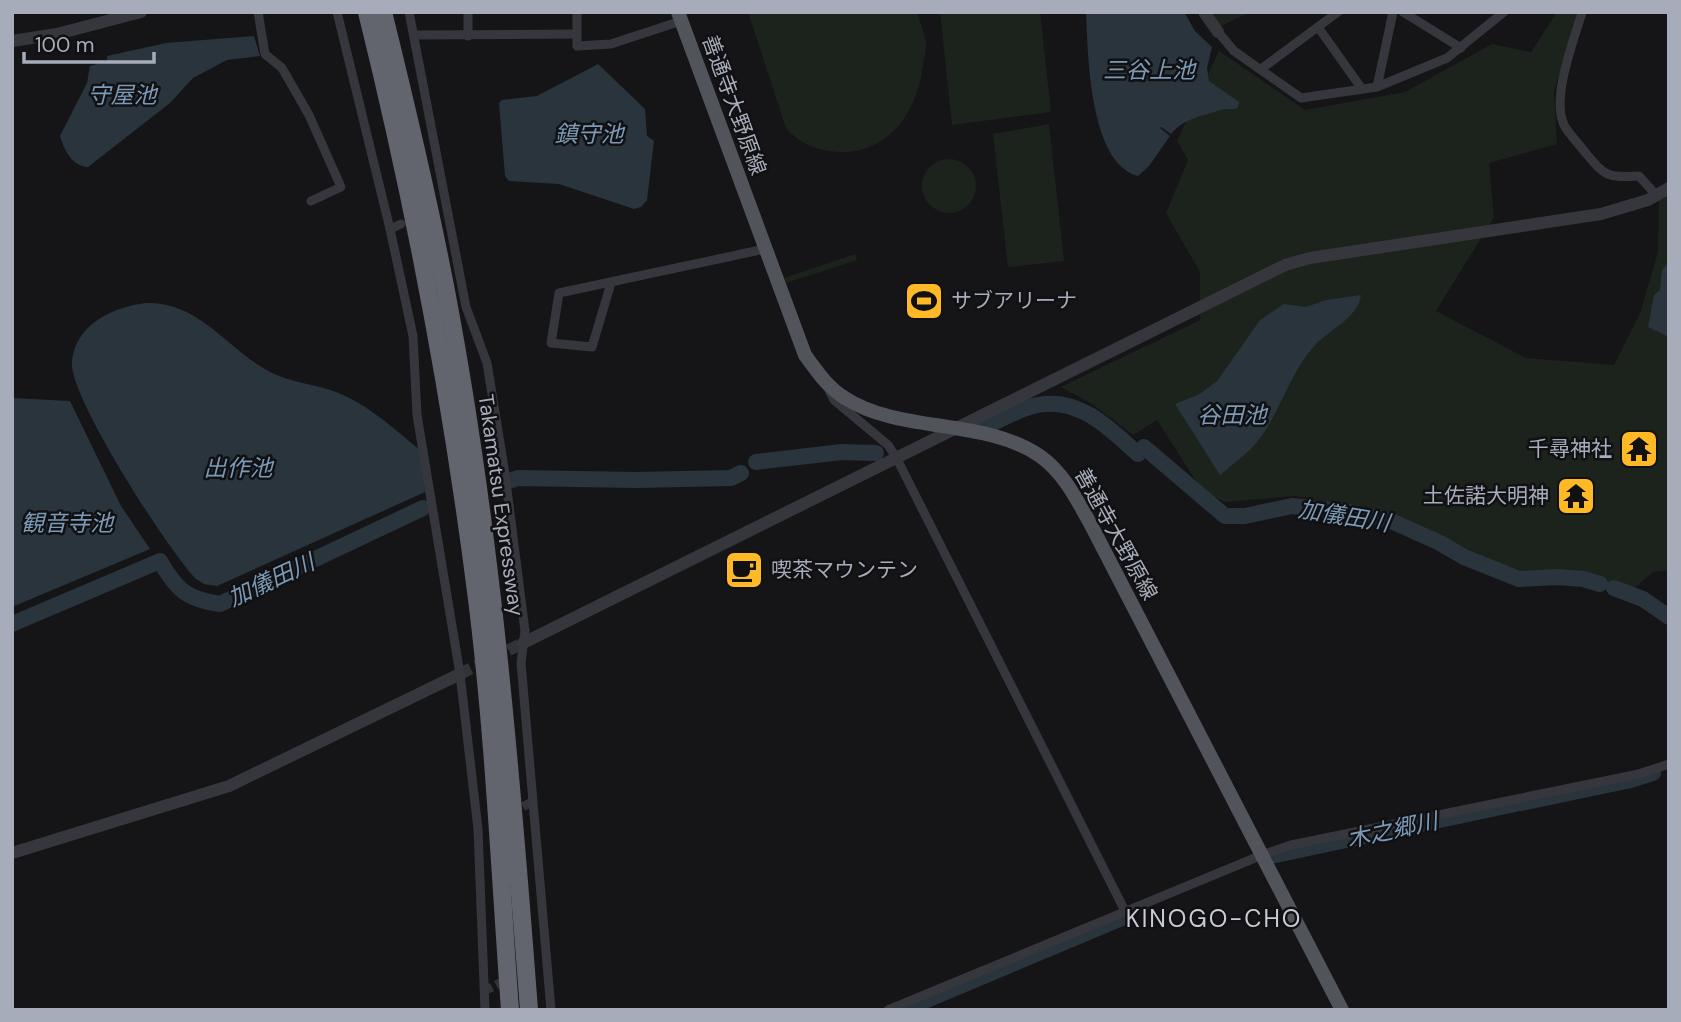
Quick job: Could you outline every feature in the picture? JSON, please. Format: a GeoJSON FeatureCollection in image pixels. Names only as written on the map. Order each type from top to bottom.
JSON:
{"type":"FeatureCollection","features":[{"type":"Feature","properties":{"kind":"highway","name":"Takamatsu Expressway"},"geometry":{"type":"LineString","coordinates":[[367,12],[395,125],[448,398],[482,654],[510,1010]]}},
{"type":"Feature","properties":{"kind":"highway","name":"Takamatsu Expressway"},"geometry":{"type":"LineString","coordinates":[[383,12],[410,119],[464,398],[492,602],[513,786],[529,1010]]}},
{"type":"Feature","properties":{"kind":"main road","name":"善通寺大野原線"},"geometry":{"type":"LineString","coordinates":[[679,17],[805,355],[824,381],[844,398],[887,415],[1023,446],[1042,457],[1058,472],[1073,491],[1342,1010]]}},
{"type":"Feature","properties":{"kind":"street"},"geometry":{"type":"LineString","coordinates":[[12,41],[57,34],[141,12]]}},
{"type":"Feature","properties":{"kind":"street"},"geometry":{"type":"LineString","coordinates":[[258,12],[265,54],[282,68],[309,115],[341,187],[311,201]]}},
{"type":"Feature","properties":{"kind":"street"},"geometry":{"type":"LineString","coordinates":[[337,12],[413,336],[417,415],[460,674],[478,829],[485,1010]]}},
{"type":"Feature","properties":{"kind":"street"},"geometry":{"type":"LineString","coordinates":[[409,12],[466,307],[487,363],[505,474],[526,631],[521,663],[551,1010]]}},
{"type":"Feature","properties":{"kind":"street"},"geometry":{"type":"LineString","coordinates":[[468,12],[468,36]]}},
{"type":"Feature","properties":{"kind":"street"},"geometry":{"type":"LineString","coordinates":[[577,12],[578,46],[611,44],[679,17]]}},
{"type":"Feature","properties":{"kind":"street"},"geometry":{"type":"LineString","coordinates":[[1204,12],[1234,51],[1301,98],[1377,87],[1447,58],[1501,15]]}},
{"type":"Feature","properties":{"kind":"street"},"geometry":{"type":"LineString","coordinates":[[1261,69],[1338,12]]}},
{"type":"Feature","properties":{"kind":"street"},"geometry":{"type":"LineString","coordinates":[[1377,87],[1393,12]]}},
{"type":"Feature","properties":{"kind":"street"},"geometry":{"type":"LineString","coordinates":[[1403,12],[1461,48]]}},
{"type":"Feature","properties":{"kind":"street"},"geometry":{"type":"LineString","coordinates":[[1488,12],[1501,15]]}},
{"type":"Feature","properties":{"kind":"street"},"geometry":{"type":"LineString","coordinates":[[1582,12],[1561,94],[1560,110],[1564,125],[1602,173],[1618,178],[1639,176],[1656,195]]}},
{"type":"Feature","properties":{"kind":"street"},"geometry":{"type":"LineString","coordinates":[[1318,27],[1362,89]]}},
{"type":"Feature","properties":{"kind":"street"},"geometry":{"type":"LineString","coordinates":[[415,35],[576,34]]}},
{"type":"Feature","properties":{"kind":"street"},"geometry":{"type":"LineString","coordinates":[[523,643],[1285,265],[1310,258],[1601,214],[1622,209],[1669,187]]}},
{"type":"Feature","properties":{"kind":"street"},"geometry":{"type":"LineString","coordinates":[[390,229],[401,224]]}},
{"type":"Feature","properties":{"kind":"street"},"geometry":{"type":"LineString","coordinates":[[611,283],[592,348],[551,343],[559,293],[765,249]]}},
{"type":"Feature","properties":{"kind":"street"},"geometry":{"type":"LineString","coordinates":[[824,381],[834,400],[888,445],[896,457],[1125,911]]}},
{"type":"Feature","properties":{"kind":"street"},"geometry":{"type":"LineString","coordinates":[[12,853],[229,786],[460,674]]}},
{"type":"Feature","properties":{"kind":"street"},"geometry":{"type":"LineString","coordinates":[[888,1010],[1291,845],[1639,774],[1669,764]]}},
{"type":"Feature","properties":{"kind":"shaded area"},"geometry":{"type":"Polygon","coordinates":[[[748,12],[917,12],[926,46],[915,99],[898,127],[873,145],[839,152],[817,148],[791,134],[786,128],[748,12]]]}},
{"type":"Feature","properties":{"kind":"shaded area"},"geometry":{"type":"Polygon","coordinates":[[[940,12],[1040,12],[1051,112],[952,125],[940,12]]]}},
{"type":"Feature","properties":{"kind":"shaded area"},"geometry":{"type":"Polygon","coordinates":[[[1209,12],[1250,12],[1219,27],[1209,12]]]}},
{"type":"Feature","properties":{"kind":"shaded area"},"geometry":{"type":"Polygon","coordinates":[[[1557,12],[1577,12],[1554,92],[1557,144],[1489,163],[1494,217],[1436,311],[1526,358],[1614,365],[1640,314],[1658,252],[1659,199],[1669,180],[1669,570],[1653,572],[1632,590],[1565,574],[1526,574],[1483,561],[1386,512],[1295,496],[1224,502],[1201,489],[1157,420],[1133,435],[1092,404],[1061,387],[1200,320],[1200,272],[1166,213],[1188,160],[1177,141],[1219,51],[1305,110],[1405,92],[1492,44],[1531,52],[1557,12]]]}},
{"type":"Feature","properties":{"kind":"shaded area"},"geometry":{"type":"Polygon","coordinates":[[[1049,124],[1064,261],[1008,267],[993,134],[1049,124]]]}},
{"type":"Feature","properties":{"kind":"shaded area"},"geometry":{"type":"Polygon","coordinates":[[[954,159],[964,163],[972,171],[976,186],[972,201],[964,209],[944,213],[934,209],[926,201],[922,181],[926,171],[934,163],[954,159]]]}},
{"type":"Feature","properties":{"kind":"shaded area"},"geometry":{"type":"Polygon","coordinates":[[[855,254],[857,260],[786,283],[784,278],[855,254]]]}},
{"type":"Feature","properties":{"kind":"water","name":"三谷上池"},"geometry":{"type":"Polygon","coordinates":[[[1086,12],[1184,12],[1195,31],[1212,47],[1207,68],[1209,81],[1239,102],[1238,108],[1223,109],[1194,118],[1171,134],[1161,127],[1170,136],[1149,166],[1138,176],[1122,167],[1109,151],[1094,105],[1086,12]]]}},
{"type":"Feature","properties":{"kind":"water","name":"守屋池"},"geometry":{"type":"Polygon","coordinates":[[[254,36],[260,56],[227,60],[193,78],[170,103],[88,167],[77,164],[66,152],[60,136],[87,83],[90,66],[107,61],[107,56],[166,43],[254,36]]]}},
{"type":"Feature","properties":{"kind":"water","name":"鎮守池"},"geometry":{"type":"Polygon","coordinates":[[[598,64],[645,109],[647,136],[654,141],[647,200],[641,207],[634,209],[559,184],[509,181],[505,176],[499,103],[502,100],[537,96],[598,64]]]}},
{"type":"Feature","properties":{"kind":"water"},"geometry":{"type":"Polygon","coordinates":[[[1669,262],[1669,337],[1648,327],[1654,295],[1660,290],[1662,270],[1669,262]]]}},
{"type":"Feature","properties":{"kind":"water","name":"谷田池"},"geometry":{"type":"Polygon","coordinates":[[[1361,295],[1349,317],[1321,339],[1307,355],[1259,440],[1220,475],[1175,404],[1200,394],[1218,380],[1260,320],[1284,304],[1306,307],[1326,300],[1361,295]]]}},
{"type":"Feature","properties":{"kind":"water","name":"出作池"},"geometry":{"type":"Polygon","coordinates":[[[146,303],[164,304],[180,309],[196,317],[274,374],[336,392],[370,410],[420,450],[425,492],[217,586],[204,584],[196,579],[165,539],[122,473],[102,438],[75,379],[72,361],[75,348],[88,327],[109,313],[146,303]]]}},
{"type":"Feature","properties":{"kind":"water","name":"観音寺池"},"geometry":{"type":"Polygon","coordinates":[[[12,398],[70,401],[121,506],[150,549],[12,607],[12,398]]]}},
{"type":"Feature","properties":{"kind":"waterway","name":"加儀田川"},"geometry":{"type":"LineString","coordinates":[[983,428],[1030,407],[1059,404],[1072,407],[1096,419],[1138,454]]}},
{"type":"Feature","properties":{"kind":"waterway","name":"加儀田川"},"geometry":{"type":"LineString","coordinates":[[1144,447],[1225,516],[1245,516],[1292,506],[1349,512],[1389,520],[1464,557],[1519,579],[1558,577],[1583,579],[1600,584]]}},
{"type":"Feature","properties":{"kind":"waterway","name":"加儀田川"},"geometry":{"type":"LineString","coordinates":[[756,462],[842,452],[876,453]]}},
{"type":"Feature","properties":{"kind":"waterway","name":"加儀田川"},"geometry":{"type":"LineString","coordinates":[[512,480],[731,478],[741,473]]}},
{"type":"Feature","properties":{"kind":"waterway","name":"加儀田川"},"geometry":{"type":"LineString","coordinates":[[12,624],[160,561],[184,592],[220,604],[423,508]]}},
{"type":"Feature","properties":{"kind":"waterway","name":"加儀田川"},"geometry":{"type":"LineString","coordinates":[[1614,588],[1643,599],[1669,617]]}},
{"type":"Feature","properties":{"kind":"waterway","name":"木之郷川"},"geometry":{"type":"LineString","coordinates":[[1521,803],[1653,773]]}},
{"type":"Feature","properties":{"kind":"waterway","name":"木之郷川"},"geometry":{"type":"LineString","coordinates":[[1271,856],[1515,804]]}},
{"type":"Feature","properties":{"kind":"waterway","name":"木之郷川"},"geometry":{"type":"LineString","coordinates":[[917,1004],[1124,917]]}},
{"type":"Feature","properties":{"kind":"tunnel"},"geometry":{"type":"LineString","coordinates":[[460,674],[523,643]]}},
{"type":"Feature","properties":{"kind":"tunnel"},"geometry":{"type":"LineString","coordinates":[[511,813],[534,801]]}},
{"type":"Feature","properties":{"kind":"tunnel"},"geometry":{"type":"LineString","coordinates":[[484,991],[508,979]]}},
{"type":"Feature","properties":{"kind":"place","name":"サブアリーナ"},"geometry":{"type":"Point","coordinates":[924,301]}},
{"type":"Feature","properties":{"kind":"place","name":"千尋神社"},"geometry":{"type":"Point","coordinates":[1639,449]}},
{"type":"Feature","properties":{"kind":"place","name":"土佐諾大明神"},"geometry":{"type":"Point","coordinates":[1576,496]}},
{"type":"Feature","properties":{"kind":"place","name":"喫茶マウンテン"},"geometry":{"type":"Point","coordinates":[744,570]}},
{"type":"Feature","properties":{"kind":"district","name":"KINOGO-CHO"},"geometry":{"type":"Point","coordinates":[1214,919]}}]}
